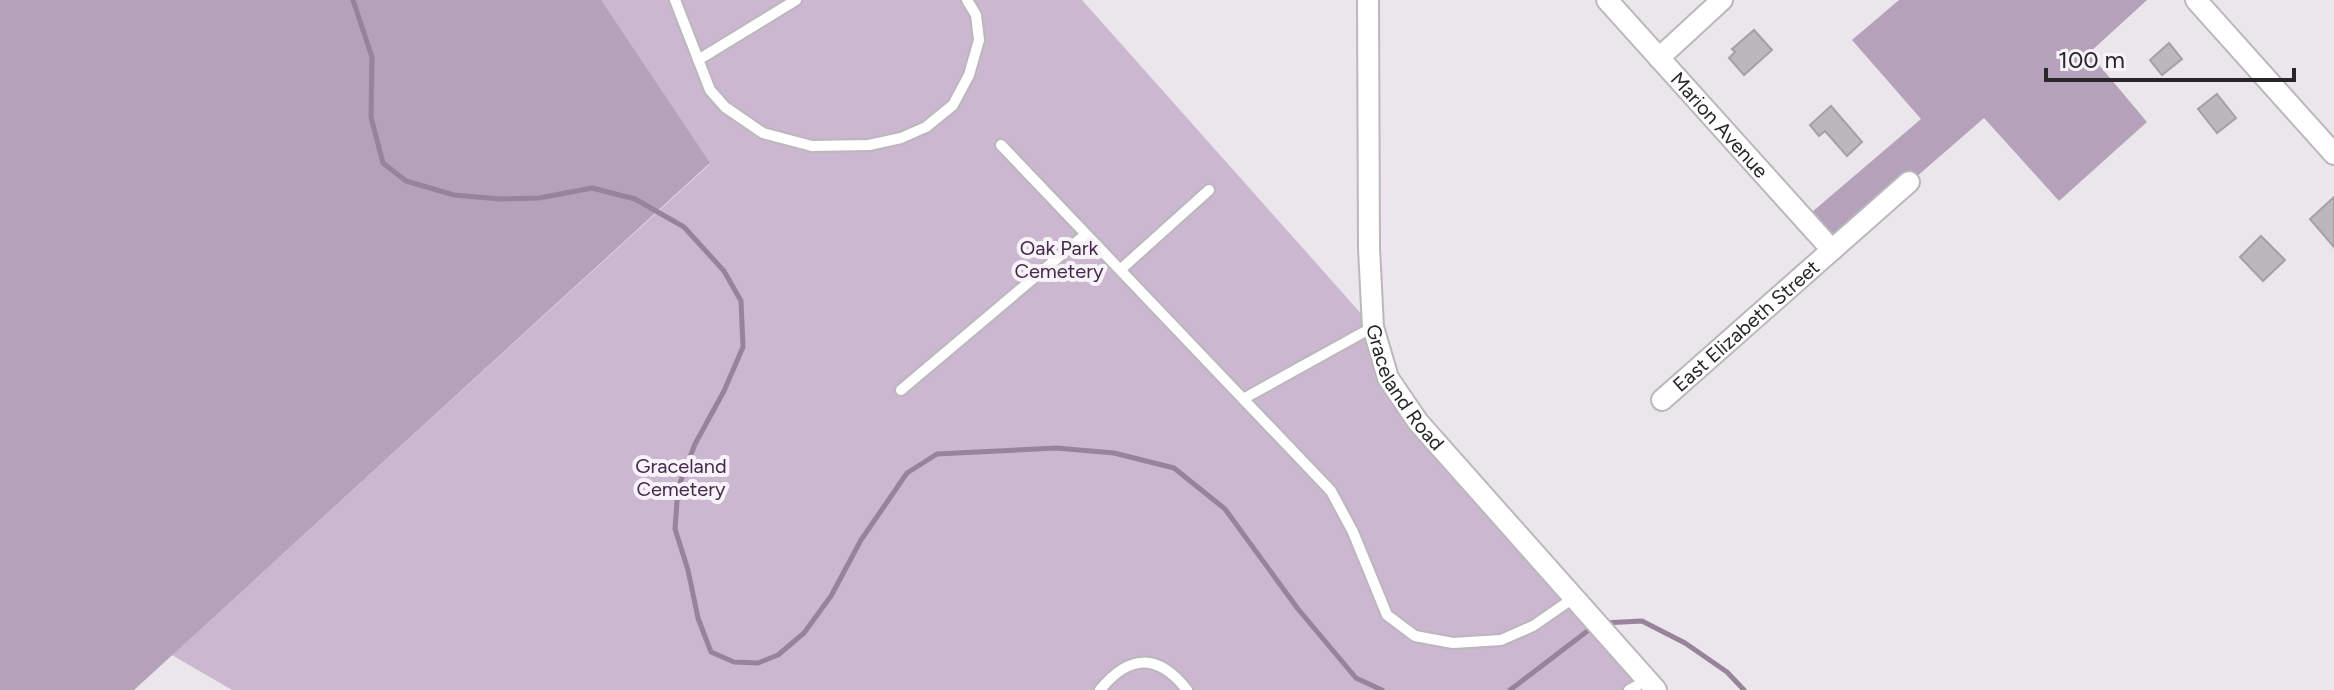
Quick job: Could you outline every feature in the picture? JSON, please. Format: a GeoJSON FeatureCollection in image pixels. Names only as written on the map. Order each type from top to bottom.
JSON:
{"type":"FeatureCollection","features":[{"type":"Feature","properties":{"kind":"street","name":"Marion Avenue"},"geometry":{"type":"LineString","coordinates":[[1607,0],[1832,250]]}},
{"type":"Feature","properties":{"kind":"street"},"geometry":{"type":"LineString","coordinates":[[1659,58],[1722,0]]}},
{"type":"Feature","properties":{"kind":"street"},"geometry":{"type":"LineString","coordinates":[[2196,0],[2334,154]]}},
{"type":"Feature","properties":{"kind":"street","name":"Graceland Road"},"geometry":{"type":"LineString","coordinates":[[1369,1],[1369,248],[1373,327],[1388,378],[1402,401],[1575,597],[1644,687]]}},
{"type":"Feature","properties":{"kind":"street","name":"East Elizabeth Street"},"geometry":{"type":"LineString","coordinates":[[1662,400],[1909,182]]}},
{"type":"Feature","properties":{"kind":"lane"},"geometry":{"type":"LineString","coordinates":[[675,0],[710,90],[717,99],[763,133],[812,146],[869,145],[901,138],[926,127],[953,105],[969,75],[979,40],[976,15],[967,0]]}},
{"type":"Feature","properties":{"kind":"lane"},"geometry":{"type":"LineString","coordinates":[[698,60],[796,0]]}},
{"type":"Feature","properties":{"kind":"lane"},"geometry":{"type":"LineString","coordinates":[[1001,145],[1331,491],[1353,532],[1387,615],[1415,636],[1453,643],[1501,640],[1533,626],[1575,597]]}},
{"type":"Feature","properties":{"kind":"lane"},"geometry":{"type":"LineString","coordinates":[[1120,270],[1209,190]]}},
{"type":"Feature","properties":{"kind":"lane"},"geometry":{"type":"LineString","coordinates":[[901,390],[1086,234]]}},
{"type":"Feature","properties":{"kind":"lane"},"geometry":{"type":"LineString","coordinates":[[1243,399],[1373,327]]}},
{"type":"Feature","properties":{"kind":"lane"},"geometry":{"type":"LineString","coordinates":[[1100,690],[1114,673],[1137,661],[1161,665],[1178,678],[1187,690]]}},
{"type":"Feature","properties":{"kind":"green space"},"geometry":{"type":"Polygon","coordinates":[[[593,0],[1082,0],[1373,327],[1388,378],[1656,690],[232,690],[172,655],[710,164],[593,0]]]}},
{"type":"Feature","properties":{"kind":"shaded area"},"geometry":{"type":"Polygon","coordinates":[[[0,0],[601,0],[710,163],[134,690],[0,690],[0,0]]]}},
{"type":"Feature","properties":{"kind":"shaded area"},"geometry":{"type":"Polygon","coordinates":[[[1899,0],[2147,0],[2089,53],[2147,122],[2059,201],[1984,118],[1832,250],[1805,218],[1921,119],[1852,40],[1899,0]]]}},
{"type":"Feature","properties":{"kind":"building"},"geometry":{"type":"Polygon","coordinates":[[[1754,30],[1772,50],[1744,75],[1729,58],[1735,52],[1732,49],[1754,30]]]}},
{"type":"Feature","properties":{"kind":"building"},"geometry":{"type":"Polygon","coordinates":[[[2169,43],[2182,59],[2162,75],[2150,60],[2169,43]]]}},
{"type":"Feature","properties":{"kind":"building"},"geometry":{"type":"Polygon","coordinates":[[[2217,94],[2236,118],[2217,133],[2198,109],[2217,94]]]}},
{"type":"Feature","properties":{"kind":"building"},"geometry":{"type":"Polygon","coordinates":[[[1831,106],[1862,142],[1847,156],[1825,131],[1819,136],[1810,125],[1831,106]]]}},
{"type":"Feature","properties":{"kind":"building"},"geometry":{"type":"Polygon","coordinates":[[[2334,197],[2334,247],[2310,219],[2334,197]]]}},
{"type":"Feature","properties":{"kind":"building"},"geometry":{"type":"Polygon","coordinates":[[[2261,236],[2285,260],[2263,281],[2240,257],[2261,236]]]}},
{"type":"Feature","properties":{"kind":"waterway"},"geometry":{"type":"LineString","coordinates":[[353,0],[372,57],[371,117],[383,163],[406,181],[454,195],[500,199],[539,198],[592,188],[635,199],[684,227],[724,271],[741,301],[743,347],[724,391],[695,444],[678,488],[675,529],[698,618],[711,652],[734,662],[758,663],[778,655],[804,633],[831,596],[861,540],[907,473],[937,454],[1056,448],[1114,453],[1174,468],[1225,509],[1298,609],[1356,678],[1382,690]]}},
{"type":"Feature","properties":{"kind":"waterway"},"geometry":{"type":"LineString","coordinates":[[1603,623],[1642,621],[1685,643],[1727,672],[1744,690]]}},
{"type":"Feature","properties":{"kind":"waterway"},"geometry":{"type":"LineString","coordinates":[[1510,690],[1594,626]]}},
{"type":"Feature","properties":{"kind":"park label","name":"Oak Park Cemetery"},"geometry":{"type":"Point","coordinates":[1059,260]}},
{"type":"Feature","properties":{"kind":"park label","name":"Graceland Cemetery"},"geometry":{"type":"Point","coordinates":[681,478]}}]}
